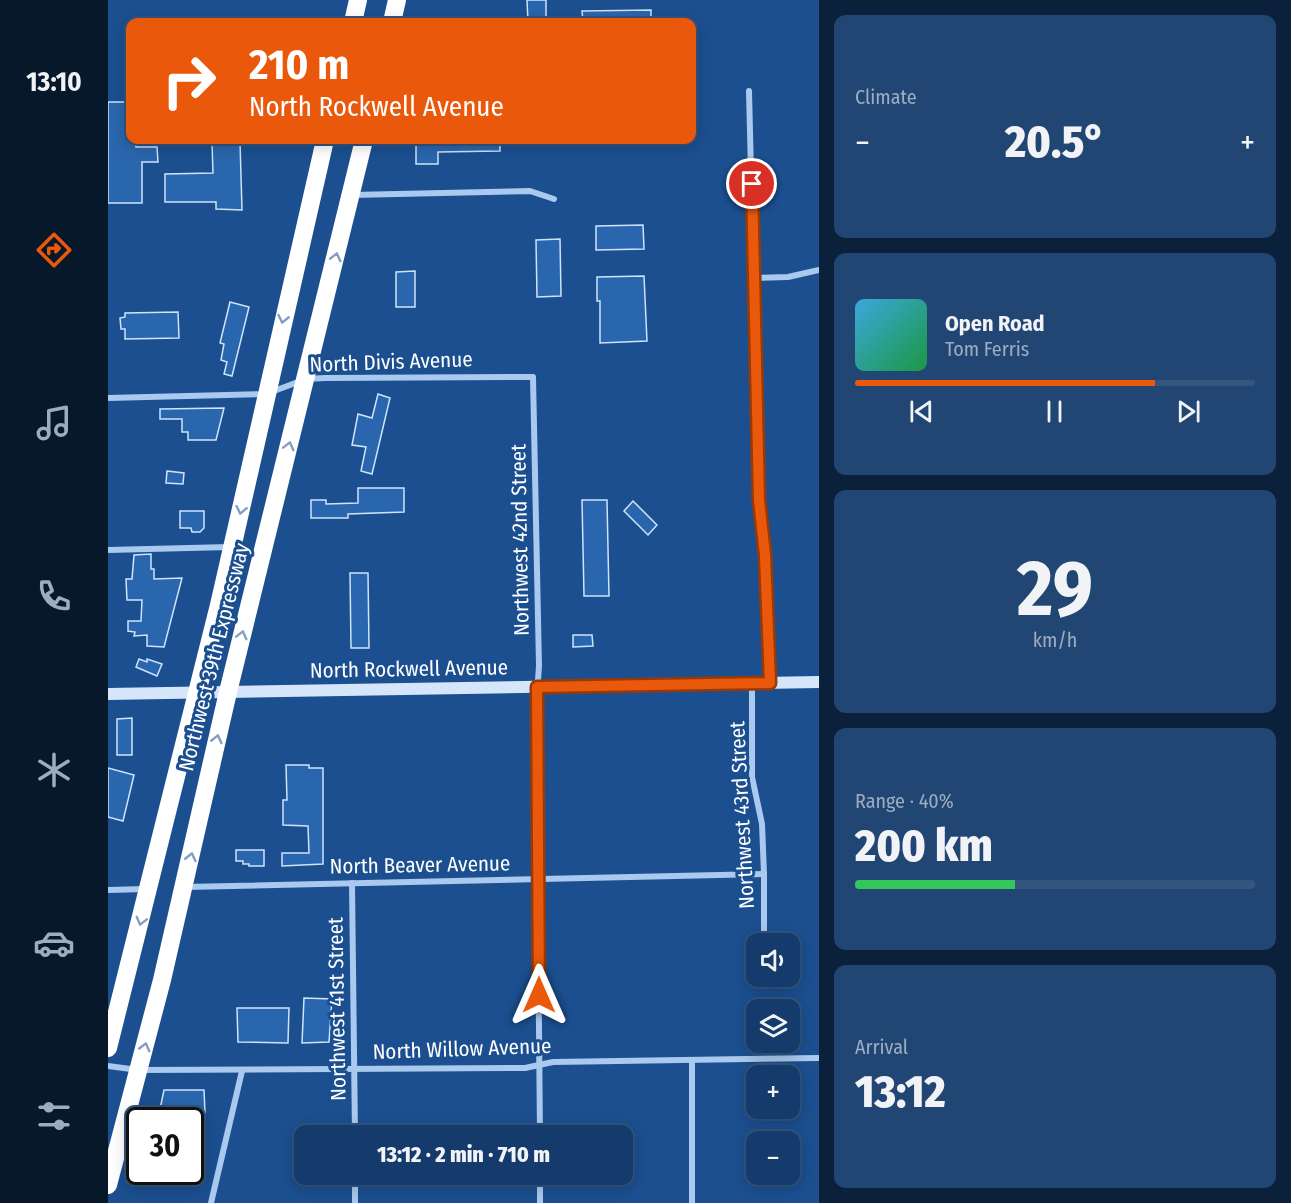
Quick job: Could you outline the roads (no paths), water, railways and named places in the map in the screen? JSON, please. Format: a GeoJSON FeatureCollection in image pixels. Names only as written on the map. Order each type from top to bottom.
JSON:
{"type":"FeatureCollection","features":[{"type":"Feature","properties":{"kind":"highway"},"geometry":{"type":"LineString","coordinates":[[354,18],[358,0]]}},
{"type":"Feature","properties":{"kind":"highway"},"geometry":{"type":"LineString","coordinates":[[393,18],[397,0]]}},
{"type":"Feature","properties":{"kind":"highway","name":"Northwest 39th Expressway"},"geometry":{"type":"LineString","coordinates":[[108,1048],[233,547],[324,144]]}},
{"type":"Feature","properties":{"kind":"highway","name":"Northwest 39th Expressway"},"geometry":{"type":"LineString","coordinates":[[108,1185],[184,888],[228,692],[363,144]]}},
{"type":"Feature","properties":{"kind":"main road","name":"North Rockwell Avenue"},"geometry":{"type":"LineString","coordinates":[[108,694],[819,682]]}},
{"type":"Feature","properties":{"kind":"street"},"geometry":{"type":"LineString","coordinates":[[749,91],[759,500],[765,555],[770,683]]}},
{"type":"Feature","properties":{"kind":"street"},"geometry":{"type":"LineString","coordinates":[[351,195],[530,190],[554,199]]}},
{"type":"Feature","properties":{"kind":"street"},"geometry":{"type":"LineString","coordinates":[[754,278],[788,277],[819,270]]}},
{"type":"Feature","properties":{"kind":"street","name":"North Divis Avenue"},"geometry":{"type":"LineString","coordinates":[[108,398],[266,394],[306,379],[534,377]]}},
{"type":"Feature","properties":{"kind":"street","name":"Northwest 42nd Street"},"geometry":{"type":"LineString","coordinates":[[534,377],[539,666],[537,687],[540,1125]]}},
{"type":"Feature","properties":{"kind":"street"},"geometry":{"type":"LineString","coordinates":[[108,550],[233,547]]}},
{"type":"Feature","properties":{"kind":"street","name":"Northwest 43rd Street"},"geometry":{"type":"LineString","coordinates":[[752,684],[752,777],[762,824],[764,933]]}},
{"type":"Feature","properties":{"kind":"street","name":"North Beaver Avenue"},"geometry":{"type":"LineString","coordinates":[[184,888],[764,874]]}},
{"type":"Feature","properties":{"kind":"street","name":"Northwest 41st Street"},"geometry":{"type":"LineString","coordinates":[[352,883],[355,1125]]}},
{"type":"Feature","properties":{"kind":"street"},"geometry":{"type":"LineString","coordinates":[[108,890],[149,888]]}},
{"type":"Feature","properties":{"kind":"street","name":"North Willow Avenue"},"geometry":{"type":"LineString","coordinates":[[108,1066],[138,1071],[354,1070],[525,1068],[553,1062],[819,1058]]}},
{"type":"Feature","properties":{"kind":"street"},"geometry":{"type":"LineString","coordinates":[[692,1060],[693,1203]]}},
{"type":"Feature","properties":{"kind":"street"},"geometry":{"type":"LineString","coordinates":[[211,1203],[242,1071]]}},
{"type":"Feature","properties":{"kind":"street"},"geometry":{"type":"LineString","coordinates":[[355,1185],[355,1203]]}},
{"type":"Feature","properties":{"kind":"street"},"geometry":{"type":"LineString","coordinates":[[540,1185],[540,1203]]}}]}
